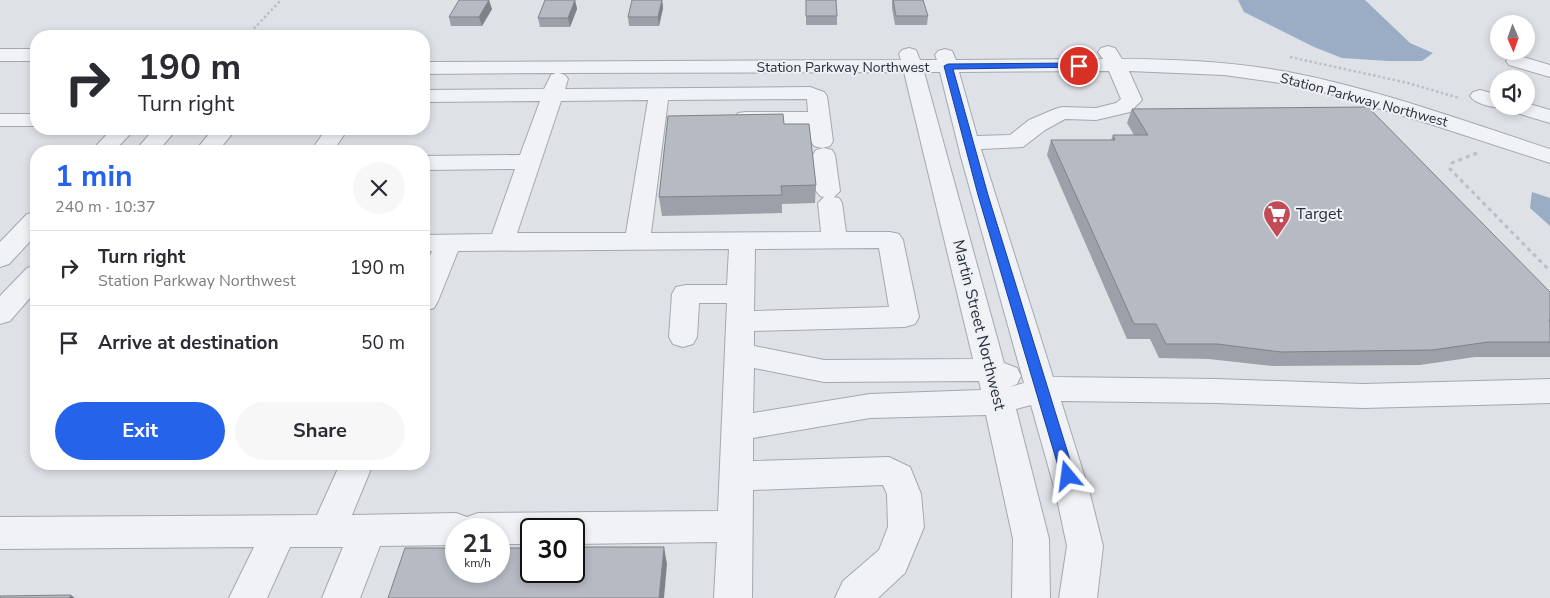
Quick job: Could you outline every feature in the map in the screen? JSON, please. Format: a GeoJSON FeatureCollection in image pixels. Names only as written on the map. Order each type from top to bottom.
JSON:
{"type":"FeatureCollection","features":[{"type":"Feature","properties":{"kind":"street","name":"Station Parkway Northwest"},"geometry":{"type":"LineString","coordinates":[[430,54],[564,61]]}},
{"type":"Feature","properties":{"kind":"street"},"geometry":{"type":"LineString","coordinates":[[0,55],[30,55]]}},
{"type":"Feature","properties":{"kind":"street","name":"Station Parkway Northwest"},"geometry":{"type":"LineString","coordinates":[[430,68],[564,61],[1112,59],[1216,55],[1285,66],[1350,80],[1550,139]]}},
{"type":"Feature","properties":{"kind":"street","name":"Station Parkway Northwest"},"geometry":{"type":"LineString","coordinates":[[1112,59],[1162,65],[1224,69],[1288,78],[1332,88],[1438,119],[1550,156]]}},
{"type":"Feature","properties":{"kind":"street"},"geometry":{"type":"LineString","coordinates":[[968,142],[1015,142],[1036,125],[1062,113],[1096,114],[1123,108],[1132,100],[1112,59]]}},
{"type":"Feature","properties":{"kind":"street","name":"Martin Street Northwest"},"geometry":{"type":"LineString","coordinates":[[911,60],[999,402],[1031,539],[1030,598]]}},
{"type":"Feature","properties":{"kind":"street"},"geometry":{"type":"LineString","coordinates":[[947,60],[968,142],[1073,494],[1085,546],[1078,598]]}},
{"type":"Feature","properties":{"kind":"street"},"geometry":{"type":"LineString","coordinates":[[502,241],[564,61]]}},
{"type":"Feature","properties":{"kind":"street"},"geometry":{"type":"LineString","coordinates":[[1516,61],[1550,71]]}},
{"type":"Feature","properties":{"kind":"street"},"geometry":{"type":"LineString","coordinates":[[0,70],[30,70]]}},
{"type":"Feature","properties":{"kind":"street"},"geometry":{"type":"LineString","coordinates":[[430,96],[810,93],[817,96],[834,240]]}},
{"type":"Feature","properties":{"kind":"street"},"geometry":{"type":"LineString","coordinates":[[637,243],[665,119],[659,94]]}},
{"type":"Feature","properties":{"kind":"street"},"geometry":{"type":"LineString","coordinates":[[0,100],[6,101],[0,110]]}},
{"type":"Feature","properties":{"kind":"street"},"geometry":{"type":"LineString","coordinates":[[1535,112],[1550,117]]}},
{"type":"Feature","properties":{"kind":"street"},"geometry":{"type":"LineString","coordinates":[[723,119],[820,118]]}},
{"type":"Feature","properties":{"kind":"street"},"geometry":{"type":"LineString","coordinates":[[0,120],[30,120]]}},
{"type":"Feature","properties":{"kind":"street"},"geometry":{"type":"LineString","coordinates":[[108,145],[118,135]]}},
{"type":"Feature","properties":{"kind":"street"},"geometry":{"type":"LineString","coordinates":[[151,145],[161,135]]}},
{"type":"Feature","properties":{"kind":"street"},"geometry":{"type":"LineString","coordinates":[[211,145],[220,135]]}},
{"type":"Feature","properties":{"kind":"street"},"geometry":{"type":"LineString","coordinates":[[430,163],[529,162]]}},
{"type":"Feature","properties":{"kind":"street"},"geometry":{"type":"LineString","coordinates":[[0,258],[30,226]]}},
{"type":"Feature","properties":{"kind":"street"},"geometry":{"type":"LineString","coordinates":[[430,272],[436,243],[502,241],[637,243],[890,240],[906,317],[741,307],[686,294],[683,337]]}},
{"type":"Feature","properties":{"kind":"street"},"geometry":{"type":"LineString","coordinates":[[733,598],[742,241]]}},
{"type":"Feature","properties":{"kind":"street"},"geometry":{"type":"LineString","coordinates":[[0,314],[30,281]]}},
{"type":"Feature","properties":{"kind":"street"},"geometry":{"type":"LineString","coordinates":[[740,354],[824,371],[990,370],[1042,389]]}},
{"type":"Feature","properties":{"kind":"street"},"geometry":{"type":"LineString","coordinates":[[738,428],[870,406],[999,402],[1042,389],[1216,391],[1363,396],[1550,391]]}},
{"type":"Feature","properties":{"kind":"street"},"geometry":{"type":"LineString","coordinates":[[328,531],[353,470]]}},
{"type":"Feature","properties":{"kind":"street"},"geometry":{"type":"LineString","coordinates":[[737,476],[889,471],[898,477],[904,494],[906,527],[892,561],[854,598]]}},
{"type":"Feature","properties":{"kind":"street"},"geometry":{"type":"LineString","coordinates":[[510,529],[735,526]]}},
{"type":"Feature","properties":{"kind":"street"},"geometry":{"type":"LineString","coordinates":[[0,533],[445,529]]}},
{"type":"Feature","properties":{"kind":"street"},"geometry":{"type":"LineString","coordinates":[[341,598],[368,530]]}},
{"type":"Feature","properties":{"kind":"street"},"geometry":{"type":"LineString","coordinates":[[248,598],[280,531]]}},
{"type":"Feature","properties":{"kind":"path"},"geometry":{"type":"LineString","coordinates":[[253,30],[281,0]]}},
{"type":"Feature","properties":{"kind":"path"},"geometry":{"type":"LineString","coordinates":[[1290,57],[1480,99]]}},
{"type":"Feature","properties":{"kind":"path"},"geometry":{"type":"LineString","coordinates":[[1481,150],[1456,160],[1452,163],[1450,169],[1550,271]]}},
{"type":"Feature","properties":{"kind":"water"},"geometry":{"type":"Polygon","coordinates":[[[1238,0],[1365,0],[1410,43],[1433,53],[1422,61],[1342,58],[1314,47],[1244,12],[1238,0]]]}},
{"type":"Feature","properties":{"kind":"water"},"geometry":{"type":"Polygon","coordinates":[[[1532,192],[1550,198],[1550,226],[1530,208],[1532,192]]]}},
{"type":"Feature","properties":{"kind":"building"},"geometry":{"type":"Polygon","coordinates":[[[459,0],[489,0],[479,17],[449,17],[459,0]]]}},
{"type":"Feature","properties":{"kind":"building"},"geometry":{"type":"Polygon","coordinates":[[[545,0],[575,0],[568,18],[538,18],[545,0]]]}},
{"type":"Feature","properties":{"kind":"building"},"geometry":{"type":"Polygon","coordinates":[[[632,0],[662,0],[658,17],[628,17],[632,0]]]}},
{"type":"Feature","properties":{"kind":"building"},"geometry":{"type":"Polygon","coordinates":[[[806,0],[836,0],[837,16],[806,16],[806,0]]]}},
{"type":"Feature","properties":{"kind":"building"},"geometry":{"type":"Polygon","coordinates":[[[893,0],[923,0],[928,16],[896,16],[893,0]]]}},
{"type":"Feature","properties":{"kind":"building","name":"Target"},"geometry":{"type":"Polygon","coordinates":[[[1368,107],[1550,292],[1550,342],[1488,342],[1432,350],[1281,352],[1217,344],[1166,344],[1156,324],[1134,324],[1051,140],[1115,140],[1113,135],[1148,135],[1132,109],[1368,107]]]}},
{"type":"Feature","properties":{"kind":"building"},"geometry":{"type":"Polygon","coordinates":[[[783,114],[784,124],[809,124],[816,185],[781,186],[782,195],[659,197],[668,116],[783,114]]]}},
{"type":"Feature","properties":{"kind":"building"},"geometry":{"type":"Polygon","coordinates":[[[585,547],[664,547],[659,598],[388,598],[405,548],[445,548],[445,583],[510,583],[510,548],[520,548],[520,583],[585,583],[585,547]]]}},
{"type":"Feature","properties":{"kind":"building"},"geometry":{"type":"Polygon","coordinates":[[[71,595],[69,598],[0,598],[0,596],[71,595]]]}},
{"type":"Feature","properties":{"kind":"place","name":"Target"},"geometry":{"type":"Point","coordinates":[1277,238]}},
{"type":"Feature","properties":{"kind":"route"},"geometry":{"type":"LineString","coordinates":[[1068,476],[983,195],[948,66],[1079,66]]}}]}
